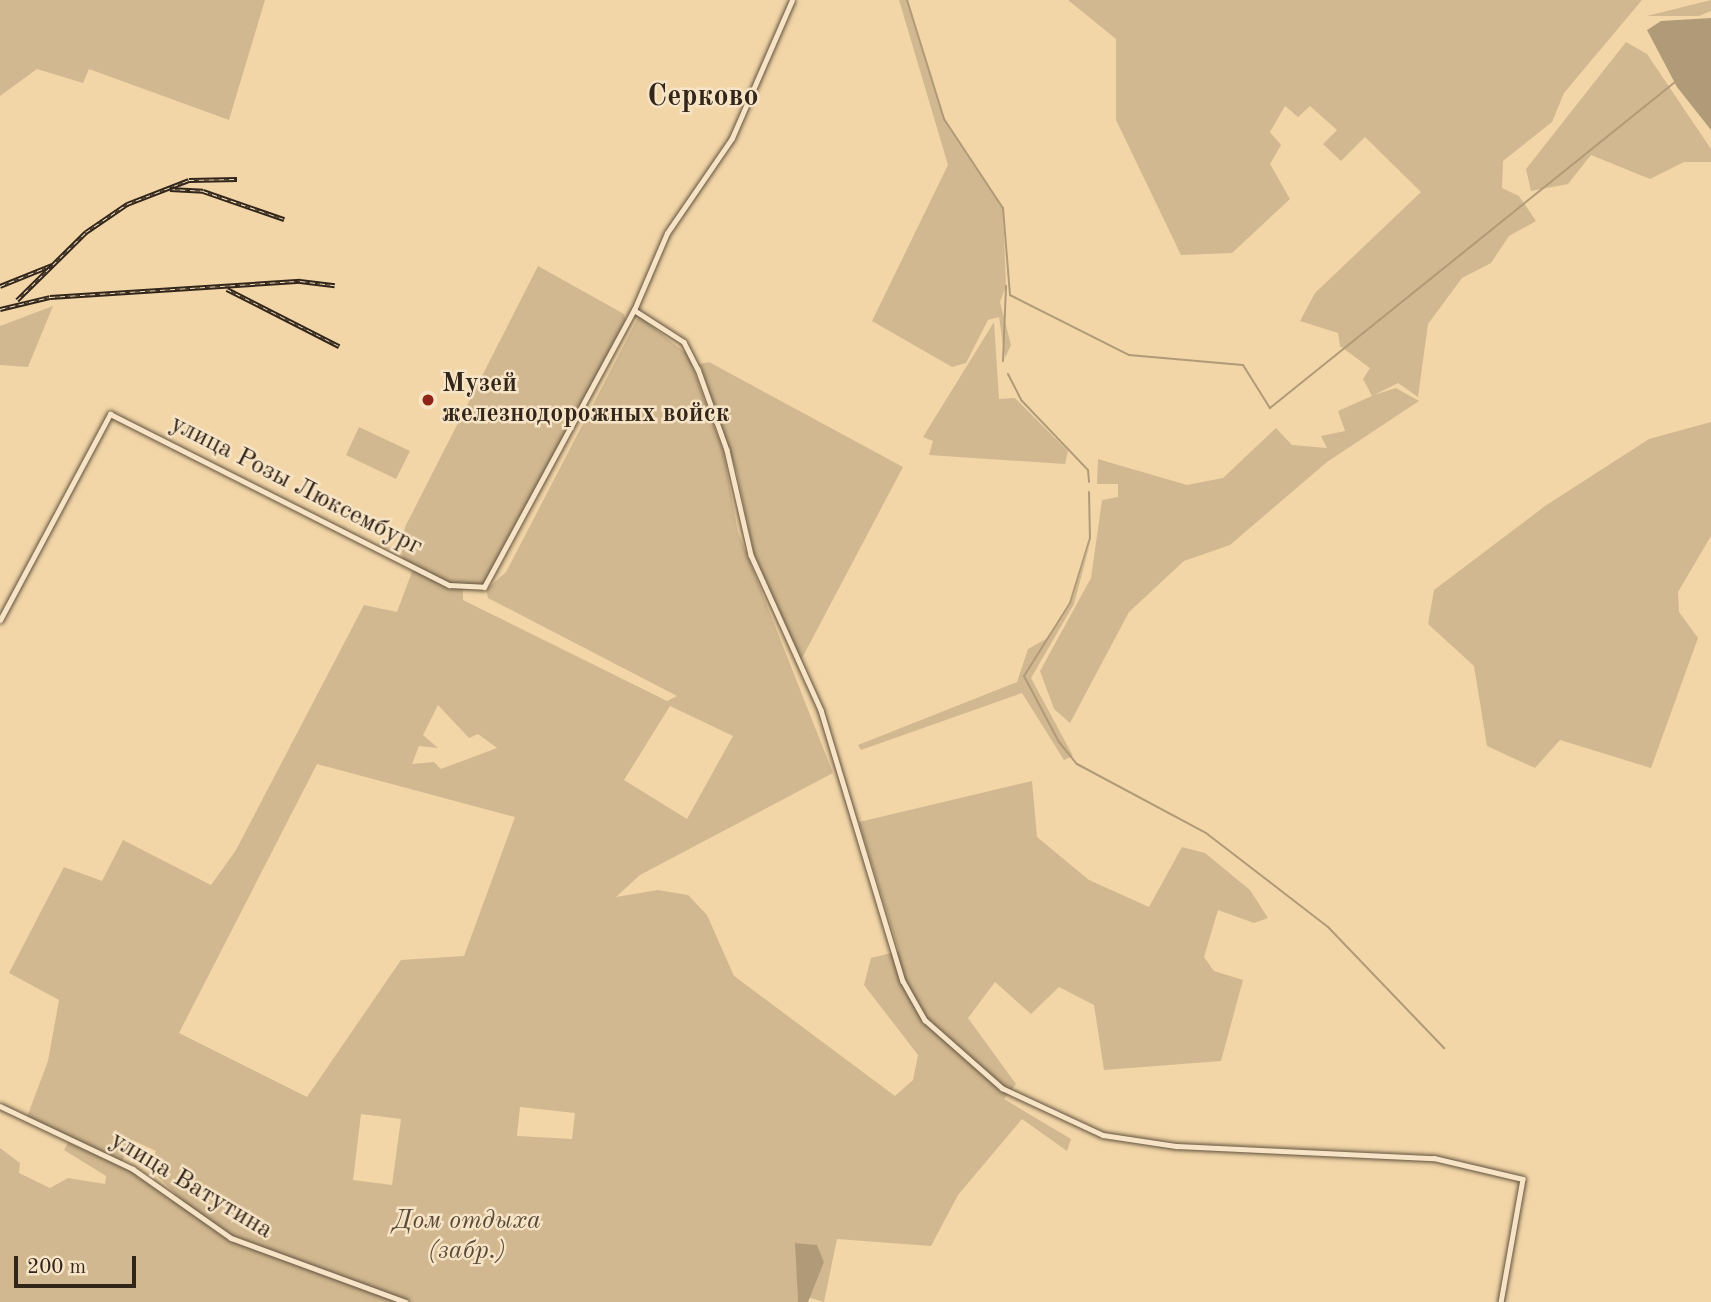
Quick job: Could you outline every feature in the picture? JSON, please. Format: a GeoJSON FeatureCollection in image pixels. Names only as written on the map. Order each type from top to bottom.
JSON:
{"type":"FeatureCollection","features":[{"type":"Feature","properties":{"kind":"main road"},"geometry":{"type":"LineString","coordinates":[[634,310],[675,220],[732,138],[792,0]]}},
{"type":"Feature","properties":{"kind":"main road","name":"улица Розы Люксембург"},"geometry":{"type":"LineString","coordinates":[[0,620],[110,414],[466,590],[484,587],[499,568],[634,310]]}},
{"type":"Feature","properties":{"kind":"street"},"geometry":{"type":"LineString","coordinates":[[634,310],[684,342],[698,369],[727,450],[751,555],[821,710],[903,981],[925,1020],[1002,1088],[1103,1135],[1177,1146],[1434,1158],[1523,1179],[1501,1302]]}},
{"type":"Feature","properties":{"kind":"street","name":"улица Ватутина"},"geometry":{"type":"LineString","coordinates":[[0,1106],[133,1169],[231,1238],[406,1302]]}},
{"type":"Feature","properties":{"kind":"green space"},"geometry":{"type":"Polygon","coordinates":[[[0,0],[265,0],[229,120],[89,69],[83,83],[37,69],[0,96],[0,0]]]}},
{"type":"Feature","properties":{"kind":"green space"},"geometry":{"type":"Polygon","coordinates":[[[899,0],[907,0],[944,119],[1003,208],[1006,286],[1000,302],[1011,345],[1005,358],[999,317],[988,320],[966,363],[952,367],[872,321],[948,165],[899,0]]]}},
{"type":"Feature","properties":{"kind":"green space"},"geometry":{"type":"Polygon","coordinates":[[[1068,0],[1642,0],[1564,93],[1552,122],[1503,161],[1502,188],[1519,196],[1536,221],[1509,236],[1491,263],[1462,278],[1428,324],[1418,397],[1398,383],[1374,395],[1396,388],[1419,401],[1327,462],[1230,545],[1184,561],[1129,612],[1070,723],[1054,709],[1040,671],[1091,578],[1102,500],[1118,497],[1118,484],[1097,484],[1098,459],[1187,485],[1223,478],[1276,428],[1292,445],[1327,448],[1321,436],[1345,431],[1338,411],[1372,396],[1363,379],[1370,368],[1340,346],[1338,333],[1300,321],[1315,293],[1421,192],[1365,137],[1341,161],[1323,144],[1337,130],[1310,106],[1298,117],[1285,106],[1270,132],[1281,145],[1270,164],[1290,199],[1232,253],[1181,255],[1116,120],[1116,39],[1068,0]]]}},
{"type":"Feature","properties":{"kind":"green space"},"geometry":{"type":"Polygon","coordinates":[[[1711,0],[1711,11],[1699,16],[1647,16],[1711,0]]]}},
{"type":"Feature","properties":{"kind":"green space"},"geometry":{"type":"Polygon","coordinates":[[[1626,42],[1647,54],[1711,149],[1711,162],[1684,162],[1650,179],[1591,155],[1568,184],[1531,191],[1526,169],[1626,42]]]}},
{"type":"Feature","properties":{"kind":"green space","name":"Дом отдыха (забр.)"},"geometry":{"type":"Polygon","coordinates":[[[538,266],[624,314],[626,322],[496,567],[482,586],[463,590],[463,600],[667,701],[677,696],[488,598],[486,590],[506,572],[639,316],[688,355],[723,450],[738,532],[833,773],[640,875],[616,897],[658,890],[688,895],[707,915],[734,976],[895,1096],[913,1080],[918,1055],[864,985],[871,958],[899,951],[859,822],[1032,781],[1037,837],[1089,880],[1149,907],[1182,847],[1205,853],[1250,890],[1268,918],[1254,923],[1218,910],[1204,957],[1214,971],[1243,980],[1221,1061],[1104,1070],[1094,1005],[1059,987],[1031,1014],[995,982],[968,1018],[1016,1084],[1004,1099],[1071,1139],[1067,1151],[1022,1119],[958,1195],[931,1246],[837,1239],[824,1302],[807,1297],[824,1262],[817,1246],[796,1243],[798,1302],[0,1302],[0,1148],[20,1163],[19,1173],[50,1188],[68,1178],[105,1184],[106,1176],[64,1150],[68,1143],[94,1152],[27,1117],[48,1061],[59,1000],[9,973],[64,867],[102,881],[123,840],[211,885],[236,850],[364,605],[397,612],[413,569],[404,564],[401,549],[405,527],[538,266]],[[438,705],[423,735],[438,748],[419,746],[412,764],[434,762],[441,769],[497,748],[478,734],[469,738],[438,705]],[[670,706],[624,780],[687,819],[733,736],[670,706]],[[317,764],[179,1033],[307,1097],[401,960],[464,956],[515,817],[317,764]],[[520,1107],[517,1136],[572,1139],[575,1113],[520,1107]],[[361,1114],[353,1180],[392,1185],[401,1119],[361,1114]],[[132,1140],[121,1164],[192,1210],[149,1168],[156,1151],[132,1140]]]}},
{"type":"Feature","properties":{"kind":"green space"},"geometry":{"type":"Polygon","coordinates":[[[53,306],[28,367],[0,365],[0,326],[53,306]]]}},
{"type":"Feature","properties":{"kind":"green space"},"geometry":{"type":"Polygon","coordinates":[[[994,322],[999,399],[1015,398],[1068,451],[1065,464],[929,455],[933,441],[923,437],[994,322]]]}},
{"type":"Feature","properties":{"kind":"green space"},"geometry":{"type":"Polygon","coordinates":[[[709,362],[903,467],[801,660],[754,554],[737,473],[700,364],[709,362]]]}},
{"type":"Feature","properties":{"kind":"green space"},"geometry":{"type":"Polygon","coordinates":[[[1711,422],[1711,536],[1678,592],[1679,612],[1698,638],[1651,768],[1560,740],[1535,768],[1487,746],[1474,666],[1428,624],[1434,590],[1545,506],[1649,439],[1711,422]]]}},
{"type":"Feature","properties":{"kind":"green space"},"geometry":{"type":"Polygon","coordinates":[[[359,427],[410,451],[396,479],[346,455],[359,427]]]}},
{"type":"Feature","properties":{"kind":"green space"},"geometry":{"type":"Polygon","coordinates":[[[1091,540],[1074,604],[1031,678],[1073,756],[1064,760],[1022,693],[861,750],[858,745],[1017,682],[1028,649],[1046,639],[1070,605],[1091,540]]]}},
{"type":"Feature","properties":{"kind":"shaded area"},"geometry":{"type":"Polygon","coordinates":[[[1711,18],[1711,130],[1677,87],[1647,30],[1661,21],[1711,18]]]}},
{"type":"Feature","properties":{"kind":"shaded area"},"geometry":{"type":"Polygon","coordinates":[[[795,1243],[817,1245],[824,1262],[808,1302],[798,1302],[795,1243]]]}},
{"type":"Feature","properties":{"kind":"waterway"},"geometry":{"type":"LineString","coordinates":[[907,0],[944,119],[1003,208],[1010,295],[1129,355],[1243,365],[1270,408],[1675,82]]}},
{"type":"Feature","properties":{"kind":"waterway"},"geometry":{"type":"LineString","coordinates":[[1003,361],[1006,286]]}},
{"type":"Feature","properties":{"kind":"waterway"},"geometry":{"type":"LineString","coordinates":[[1008,374],[1022,401],[1088,470],[1089,482]]}},
{"type":"Feature","properties":{"kind":"waterway"},"geometry":{"type":"LineString","coordinates":[[1089,492],[1090,538],[1070,603],[1024,676],[1059,742],[1077,764],[1206,833],[1328,927],[1444,1048]]}},
{"type":"Feature","properties":{"kind":"railway"},"geometry":{"type":"LineString","coordinates":[[17,300],[86,232],[127,204],[189,180],[237,179]]}},
{"type":"Feature","properties":{"kind":"railway"},"geometry":{"type":"LineString","coordinates":[[170,189],[203,191],[284,219]]}},
{"type":"Feature","properties":{"kind":"railway"},"geometry":{"type":"LineString","coordinates":[[0,286],[52,265]]}},
{"type":"Feature","properties":{"kind":"railway"},"geometry":{"type":"LineString","coordinates":[[0,309],[50,297],[300,281],[335,285]]}},
{"type":"Feature","properties":{"kind":"railway"},"geometry":{"type":"LineString","coordinates":[[227,289],[339,346]]}},
{"type":"Feature","properties":{"kind":"place","name":"Музей железнодорожных войск"},"geometry":{"type":"Point","coordinates":[428,400]}},
{"type":"Feature","properties":{"kind":"district","name":"Серково"},"geometry":{"type":"Point","coordinates":[703,97]}}]}
